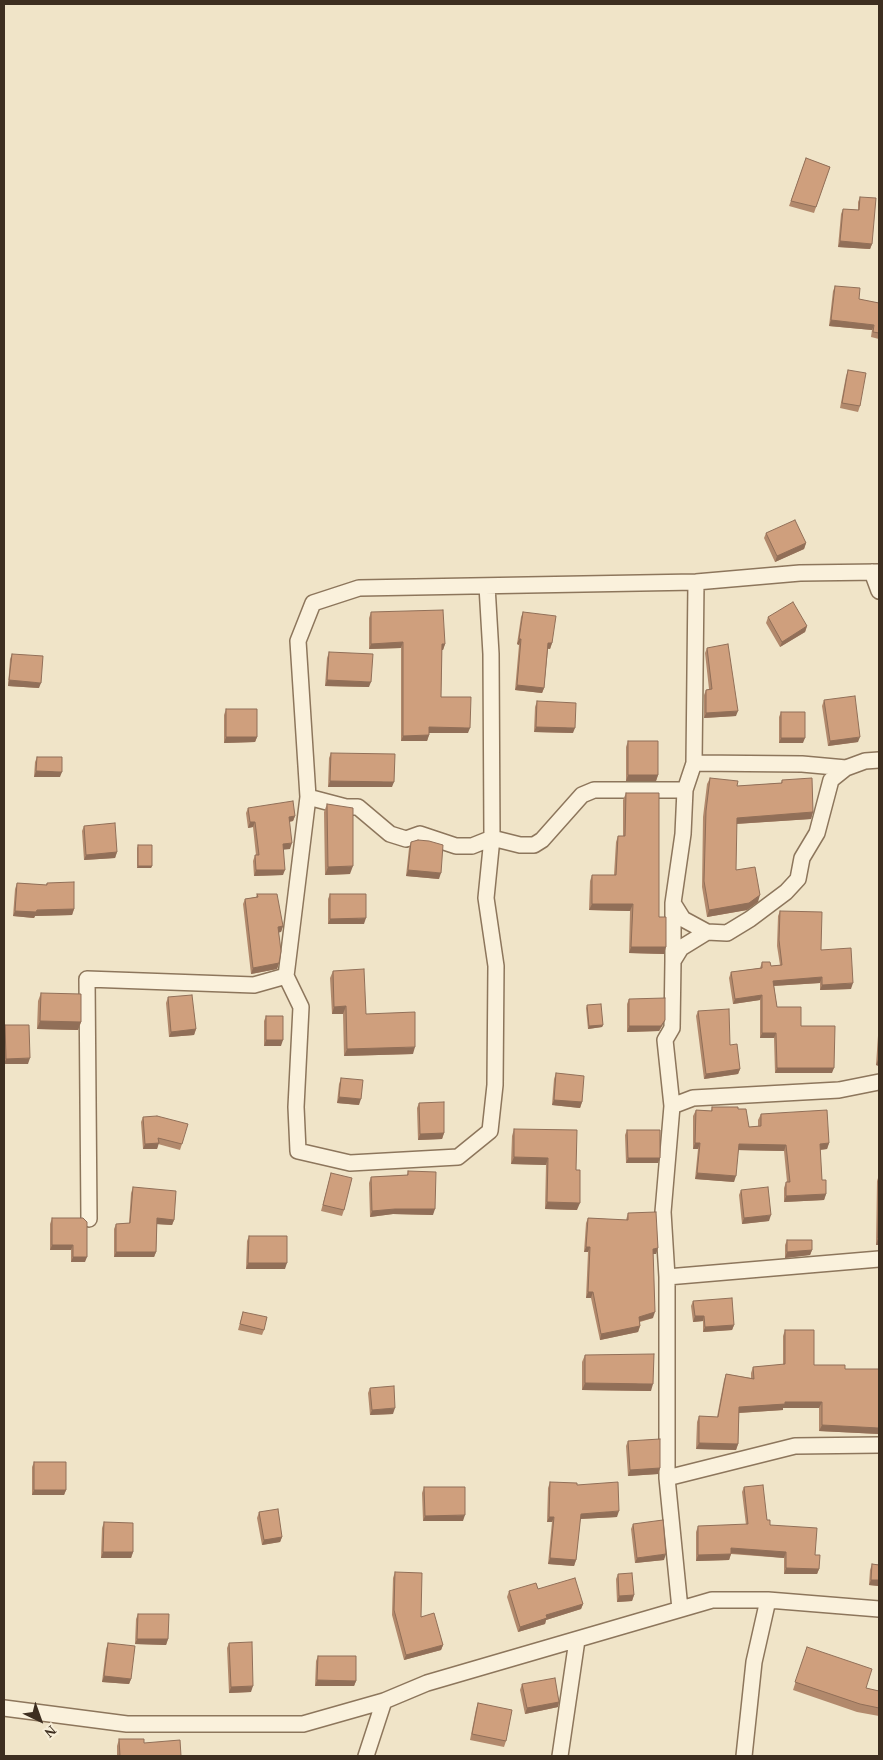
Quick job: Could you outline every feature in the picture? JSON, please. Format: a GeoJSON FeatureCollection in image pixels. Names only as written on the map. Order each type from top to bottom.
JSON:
{"type":"FeatureCollection","features":[{"type":"Feature","properties":{"kind":"street"},"geometry":{"type":"LineString","coordinates":[[487,586],[491,654],[492,838],[486,898],[496,966],[495,1085],[490,1131],[458,1157],[350,1163],[298,1151],[296,1107],[301,1007],[286,976],[308,797],[298,641],[313,603],[360,588],[696,582],[800,572],[875,572],[879,591]]}},
{"type":"Feature","properties":{"kind":"street"},"geometry":{"type":"LineString","coordinates":[[680,1609],[668,1478],[667,1277],[663,1212],[672,1106],[665,1040],[672,1028],[673,903],[683,834],[685,790],[694,763],[696,582]]}},
{"type":"Feature","properties":{"kind":"street"},"geometry":{"type":"LineString","coordinates":[[673,903],[683,919],[707,932],[727,932],[750,919],[786,892],[798,879],[802,858],[818,833],[831,780],[846,768],[865,761],[879,760]]}},
{"type":"Feature","properties":{"kind":"street"},"geometry":{"type":"LineString","coordinates":[[694,763],[802,764],[846,768]]}},
{"type":"Feature","properties":{"kind":"street"},"geometry":{"type":"LineString","coordinates":[[308,797],[346,807],[358,807],[390,834],[406,839],[420,834],[456,846],[472,846],[492,838],[520,845],[534,845],[542,840],[582,795],[594,790],[685,790]]}},
{"type":"Feature","properties":{"kind":"street"},"geometry":{"type":"LineString","coordinates":[[673,961],[681,948],[707,932]]}},
{"type":"Feature","properties":{"kind":"street"},"geometry":{"type":"LineString","coordinates":[[89,1219],[87,978],[254,985],[286,976]]}},
{"type":"Feature","properties":{"kind":"street"},"geometry":{"type":"LineString","coordinates":[[672,1106],[693,1098],[839,1090],[879,1082]]}},
{"type":"Feature","properties":{"kind":"street"},"geometry":{"type":"LineString","coordinates":[[667,1277],[879,1259]]}},
{"type":"Feature","properties":{"kind":"street"},"geometry":{"type":"LineString","coordinates":[[668,1478],[795,1446],[879,1445]]}},
{"type":"Feature","properties":{"kind":"street"},"geometry":{"type":"LineString","coordinates":[[4,1708],[127,1724],[303,1724],[384,1700],[427,1683],[712,1600],[768,1600],[879,1609]]}},
{"type":"Feature","properties":{"kind":"street"},"geometry":{"type":"LineString","coordinates":[[744,1756],[754,1662],[768,1600]]}},
{"type":"Feature","properties":{"kind":"street"},"geometry":{"type":"LineString","coordinates":[[560,1756],[577,1640]]}},
{"type":"Feature","properties":{"kind":"street"},"geometry":{"type":"LineString","coordinates":[[366,1756],[384,1700]]}},
{"type":"Feature","properties":{"kind":"building"},"geometry":{"type":"Polygon","coordinates":[[[806,158],[830,167],[816,207],[791,201],[806,158]]]}},
{"type":"Feature","properties":{"kind":"building"},"geometry":{"type":"Polygon","coordinates":[[[860,197],[876,198],[872,244],[840,241],[843,209],[859,210],[860,197]]]}},
{"type":"Feature","properties":{"kind":"building"},"geometry":{"type":"Polygon","coordinates":[[[835,286],[860,288],[859,299],[879,303],[879,333],[873,332],[874,325],[831,320],[835,286]]]}},
{"type":"Feature","properties":{"kind":"building"},"geometry":{"type":"Polygon","coordinates":[[[848,370],[866,373],[860,406],[842,403],[848,370]]]}},
{"type":"Feature","properties":{"kind":"building"},"geometry":{"type":"Polygon","coordinates":[[[795,520],[806,543],[777,556],[766,533],[795,520]]]}},
{"type":"Feature","properties":{"kind":"building"},"geometry":{"type":"Polygon","coordinates":[[[793,602],[807,626],[782,642],[768,617],[793,602]]]}},
{"type":"Feature","properties":{"kind":"building"},"geometry":{"type":"Polygon","coordinates":[[[443,610],[445,644],[442,644],[441,697],[471,697],[470,728],[429,727],[429,735],[403,736],[403,642],[371,644],[371,612],[443,610]]]}},
{"type":"Feature","properties":{"kind":"building"},"geometry":{"type":"Polygon","coordinates":[[[523,612],[556,616],[552,643],[548,643],[544,688],[517,685],[521,639],[519,639],[523,612]]]}},
{"type":"Feature","properties":{"kind":"building"},"geometry":{"type":"Polygon","coordinates":[[[728,644],[738,711],[706,713],[706,690],[712,689],[707,648],[728,644]]]}},
{"type":"Feature","properties":{"kind":"building"},"geometry":{"type":"Polygon","coordinates":[[[329,652],[373,654],[371,682],[327,680],[329,652]]]}},
{"type":"Feature","properties":{"kind":"building"},"geometry":{"type":"Polygon","coordinates":[[[12,654],[43,656],[41,683],[9,680],[12,654]]]}},
{"type":"Feature","properties":{"kind":"building"},"geometry":{"type":"Polygon","coordinates":[[[855,696],[860,737],[830,741],[824,700],[855,696]]]}},
{"type":"Feature","properties":{"kind":"building"},"geometry":{"type":"Polygon","coordinates":[[[537,701],[576,703],[575,728],[536,727],[537,701]]]}},
{"type":"Feature","properties":{"kind":"building"},"geometry":{"type":"Polygon","coordinates":[[[226,709],[257,709],[257,737],[226,737],[226,709]]]}},
{"type":"Feature","properties":{"kind":"building"},"geometry":{"type":"Polygon","coordinates":[[[781,712],[805,712],[805,738],[781,738],[781,712]]]}},
{"type":"Feature","properties":{"kind":"building"},"geometry":{"type":"Polygon","coordinates":[[[628,741],[658,741],[658,775],[628,775],[628,741]]]}},
{"type":"Feature","properties":{"kind":"building"},"geometry":{"type":"Polygon","coordinates":[[[331,753],[395,754],[394,782],[330,781],[331,753]]]}},
{"type":"Feature","properties":{"kind":"building"},"geometry":{"type":"Polygon","coordinates":[[[37,757],[62,757],[62,772],[36,771],[37,757]]]}},
{"type":"Feature","properties":{"kind":"building"},"geometry":{"type":"Polygon","coordinates":[[[710,778],[738,781],[737,786],[782,783],[782,780],[812,778],[813,812],[737,818],[736,870],[755,867],[760,895],[749,903],[709,910],[704,881],[706,811],[710,778]]]}},
{"type":"Feature","properties":{"kind":"building"},"geometry":{"type":"Polygon","coordinates":[[[626,793],[659,793],[659,917],[666,917],[666,947],[631,947],[633,904],[592,904],[592,875],[616,875],[618,836],[625,836],[626,793]]]}},
{"type":"Feature","properties":{"kind":"building"},"geometry":{"type":"Polygon","coordinates":[[[293,801],[295,816],[289,817],[292,843],[283,844],[285,870],[256,870],[255,855],[259,855],[255,822],[250,822],[248,808],[293,801]]]}},
{"type":"Feature","properties":{"kind":"building"},"geometry":{"type":"Polygon","coordinates":[[[327,804],[353,808],[353,866],[328,867],[327,804]]]}},
{"type":"Feature","properties":{"kind":"building"},"geometry":{"type":"Polygon","coordinates":[[[115,823],[117,852],[86,855],[84,826],[115,823]]]}},
{"type":"Feature","properties":{"kind":"building"},"geometry":{"type":"Polygon","coordinates":[[[418,840],[443,845],[441,873],[408,870],[411,842],[418,840]]]}},
{"type":"Feature","properties":{"kind":"building"},"geometry":{"type":"Polygon","coordinates":[[[138,845],[152,845],[152,866],[138,866],[138,845]]]}},
{"type":"Feature","properties":{"kind":"building"},"geometry":{"type":"Polygon","coordinates":[[[74,882],[74,909],[37,910],[36,912],[15,911],[17,883],[47,885],[47,883],[74,882]]]}},
{"type":"Feature","properties":{"kind":"building"},"geometry":{"type":"Polygon","coordinates":[[[257,894],[277,894],[283,926],[278,927],[281,951],[279,963],[253,968],[245,899],[258,897],[257,894]]]}},
{"type":"Feature","properties":{"kind":"building"},"geometry":{"type":"Polygon","coordinates":[[[330,894],[366,894],[366,918],[330,919],[330,894]]]}},
{"type":"Feature","properties":{"kind":"building"},"geometry":{"type":"Polygon","coordinates":[[[780,911],[822,912],[821,950],[851,948],[853,983],[822,985],[822,977],[773,981],[777,1007],[801,1007],[801,1026],[835,1026],[834,1068],[777,1068],[776,1033],[762,1033],[762,995],[735,999],[731,972],[762,968],[762,962],[770,962],[771,966],[782,965],[779,940],[780,911]]]}},
{"type":"Feature","properties":{"kind":"building"},"geometry":{"type":"Polygon","coordinates":[[[364,969],[366,1014],[415,1012],[415,1047],[347,1049],[346,1006],[334,1007],[333,971],[364,969]]]}},
{"type":"Feature","properties":{"kind":"building"},"geometry":{"type":"Polygon","coordinates":[[[41,993],[81,994],[81,1022],[40,1021],[41,993]]]}},
{"type":"Feature","properties":{"kind":"building"},"geometry":{"type":"Polygon","coordinates":[[[192,995],[196,1029],[171,1032],[168,997],[192,995]]]}},
{"type":"Feature","properties":{"kind":"building"},"geometry":{"type":"Polygon","coordinates":[[[665,998],[665,1020],[661,1026],[629,1026],[629,999],[665,998]]]}},
{"type":"Feature","properties":{"kind":"building"},"geometry":{"type":"Polygon","coordinates":[[[601,1004],[603,1025],[589,1026],[587,1005],[601,1004]]]}},
{"type":"Feature","properties":{"kind":"building"},"geometry":{"type":"Polygon","coordinates":[[[729,1009],[730,1045],[737,1044],[740,1069],[706,1074],[698,1011],[729,1009]]]}},
{"type":"Feature","properties":{"kind":"building"},"geometry":{"type":"Polygon","coordinates":[[[266,1016],[283,1016],[283,1040],[266,1040],[266,1016]]]}},
{"type":"Feature","properties":{"kind":"building"},"geometry":{"type":"Polygon","coordinates":[[[5,1025],[29,1025],[30,1058],[6,1059],[5,1025]]]}},
{"type":"Feature","properties":{"kind":"building"},"geometry":{"type":"Polygon","coordinates":[[[556,1073],[584,1076],[582,1102],[554,1100],[556,1073]]]}},
{"type":"Feature","properties":{"kind":"building"},"geometry":{"type":"Polygon","coordinates":[[[341,1078],[363,1080],[361,1099],[339,1097],[341,1078]]]}},
{"type":"Feature","properties":{"kind":"building"},"geometry":{"type":"Polygon","coordinates":[[[444,1102],[444,1133],[420,1134],[419,1103],[444,1102]]]}},
{"type":"Feature","properties":{"kind":"building"},"geometry":{"type":"Polygon","coordinates":[[[712,1107],[738,1107],[738,1109],[746,1109],[749,1127],[761,1126],[761,1114],[827,1110],[829,1143],[820,1144],[822,1180],[826,1180],[826,1194],[786,1196],[786,1182],[790,1182],[786,1145],[739,1144],[736,1176],[697,1173],[700,1143],[695,1143],[696,1110],[712,1111],[712,1107]]]}},
{"type":"Feature","properties":{"kind":"building"},"geometry":{"type":"Polygon","coordinates":[[[157,1116],[188,1124],[182,1144],[158,1138],[159,1143],[145,1144],[143,1117],[157,1116]]]}},
{"type":"Feature","properties":{"kind":"building"},"geometry":{"type":"Polygon","coordinates":[[[514,1129],[577,1130],[576,1170],[580,1170],[580,1203],[547,1202],[548,1158],[514,1157],[514,1129]]]}},
{"type":"Feature","properties":{"kind":"building"},"geometry":{"type":"Polygon","coordinates":[[[627,1130],[660,1130],[660,1158],[628,1158],[627,1130]]]}},
{"type":"Feature","properties":{"kind":"building"},"geometry":{"type":"Polygon","coordinates":[[[408,1171],[436,1172],[435,1209],[372,1211],[371,1177],[408,1175],[408,1171]]]}},
{"type":"Feature","properties":{"kind":"building"},"geometry":{"type":"Polygon","coordinates":[[[331,1173],[352,1178],[344,1210],[323,1205],[331,1173]]]}},
{"type":"Feature","properties":{"kind":"building"},"geometry":{"type":"Polygon","coordinates":[[[879,1185],[879,1238],[878,1238],[879,1185]]]}},
{"type":"Feature","properties":{"kind":"building"},"geometry":{"type":"Polygon","coordinates":[[[133,1187],[176,1191],[174,1220],[157,1218],[156,1252],[116,1252],[116,1224],[130,1223],[133,1187]]]}},
{"type":"Feature","properties":{"kind":"building"},"geometry":{"type":"Polygon","coordinates":[[[768,1187],[771,1215],[744,1218],[741,1190],[768,1187]]]}},
{"type":"Feature","properties":{"kind":"building"},"geometry":{"type":"Polygon","coordinates":[[[656,1212],[658,1248],[653,1249],[655,1312],[639,1317],[640,1326],[601,1334],[593,1292],[588,1292],[590,1247],[586,1247],[588,1218],[628,1220],[628,1213],[656,1212]]]}},
{"type":"Feature","properties":{"kind":"building"},"geometry":{"type":"Polygon","coordinates":[[[52,1218],[83,1218],[87,1222],[87,1257],[73,1257],[73,1245],[52,1245],[52,1218]]]}},
{"type":"Feature","properties":{"kind":"building"},"geometry":{"type":"Polygon","coordinates":[[[249,1236],[287,1236],[287,1263],[248,1263],[249,1236]]]}},
{"type":"Feature","properties":{"kind":"building"},"geometry":{"type":"Polygon","coordinates":[[[787,1240],[812,1240],[812,1250],[787,1252],[787,1240]]]}},
{"type":"Feature","properties":{"kind":"building"},"geometry":{"type":"Polygon","coordinates":[[[732,1298],[734,1325],[705,1327],[704,1316],[695,1316],[693,1301],[732,1298]]]}},
{"type":"Feature","properties":{"kind":"building"},"geometry":{"type":"Polygon","coordinates":[[[243,1312],[267,1317],[264,1330],[240,1324],[243,1312]]]}},
{"type":"Feature","properties":{"kind":"building"},"geometry":{"type":"Polygon","coordinates":[[[785,1330],[814,1330],[814,1365],[845,1365],[845,1369],[879,1369],[879,1428],[822,1425],[822,1402],[785,1402],[785,1404],[739,1407],[738,1444],[699,1443],[699,1416],[718,1417],[726,1374],[754,1379],[753,1367],[785,1364],[785,1330]]]}},
{"type":"Feature","properties":{"kind":"building"},"geometry":{"type":"Polygon","coordinates":[[[654,1354],[653,1384],[585,1383],[585,1355],[654,1354]]]}},
{"type":"Feature","properties":{"kind":"building"},"geometry":{"type":"Polygon","coordinates":[[[394,1386],[395,1408],[372,1410],[370,1388],[394,1386]]]}},
{"type":"Feature","properties":{"kind":"building"},"geometry":{"type":"Polygon","coordinates":[[[660,1439],[660,1468],[630,1470],[628,1441],[660,1439]]]}},
{"type":"Feature","properties":{"kind":"building"},"geometry":{"type":"Polygon","coordinates":[[[34,1462],[66,1462],[66,1490],[34,1490],[34,1462]]]}},
{"type":"Feature","properties":{"kind":"building"},"geometry":{"type":"Polygon","coordinates":[[[550,1482],[577,1483],[577,1485],[618,1482],[619,1511],[581,1514],[576,1560],[550,1558],[554,1517],[549,1517],[550,1482]]]}},
{"type":"Feature","properties":{"kind":"building"},"geometry":{"type":"Polygon","coordinates":[[[763,1485],[767,1520],[770,1520],[770,1525],[817,1528],[815,1555],[820,1555],[819,1569],[786,1568],[786,1552],[731,1548],[731,1554],[698,1555],[698,1526],[748,1524],[744,1487],[763,1485]]]}},
{"type":"Feature","properties":{"kind":"building"},"geometry":{"type":"Polygon","coordinates":[[[424,1487],[465,1487],[465,1515],[425,1516],[424,1487]]]}},
{"type":"Feature","properties":{"kind":"building"},"geometry":{"type":"Polygon","coordinates":[[[278,1509],[282,1537],[264,1540],[259,1512],[278,1509]]]}},
{"type":"Feature","properties":{"kind":"building"},"geometry":{"type":"Polygon","coordinates":[[[663,1520],[666,1554],[637,1558],[633,1524],[663,1520]]]}},
{"type":"Feature","properties":{"kind":"building"},"geometry":{"type":"Polygon","coordinates":[[[104,1522],[133,1523],[133,1552],[103,1552],[104,1522]]]}},
{"type":"Feature","properties":{"kind":"building"},"geometry":{"type":"Polygon","coordinates":[[[872,1564],[879,1565],[879,1580],[871,1580],[872,1564]]]}},
{"type":"Feature","properties":{"kind":"building"},"geometry":{"type":"Polygon","coordinates":[[[395,1572],[422,1573],[421,1617],[434,1613],[443,1645],[406,1655],[394,1610],[395,1572]]]}},
{"type":"Feature","properties":{"kind":"building"},"geometry":{"type":"Polygon","coordinates":[[[632,1573],[634,1595],[619,1596],[618,1574],[632,1573]]]}},
{"type":"Feature","properties":{"kind":"building"},"geometry":{"type":"Polygon","coordinates":[[[575,1578],[583,1604],[546,1615],[547,1618],[520,1627],[509,1591],[536,1583],[538,1589],[575,1578]]]}},
{"type":"Feature","properties":{"kind":"building"},"geometry":{"type":"Polygon","coordinates":[[[138,1614],[169,1614],[168,1639],[137,1639],[138,1614]]]}},
{"type":"Feature","properties":{"kind":"building"},"geometry":{"type":"Polygon","coordinates":[[[252,1642],[253,1686],[231,1687],[229,1643],[252,1642]]]}},
{"type":"Feature","properties":{"kind":"building"},"geometry":{"type":"Polygon","coordinates":[[[108,1643],[135,1646],[131,1679],[104,1676],[108,1643]]]}},
{"type":"Feature","properties":{"kind":"building"},"geometry":{"type":"Polygon","coordinates":[[[807,1647],[872,1669],[866,1688],[879,1691],[879,1708],[860,1704],[795,1682],[807,1647]]]}},
{"type":"Feature","properties":{"kind":"building"},"geometry":{"type":"Polygon","coordinates":[[[318,1656],[356,1656],[356,1681],[317,1680],[318,1656]]]}},
{"type":"Feature","properties":{"kind":"building"},"geometry":{"type":"Polygon","coordinates":[[[555,1678],[559,1702],[527,1708],[522,1684],[555,1678]]]}},
{"type":"Feature","properties":{"kind":"building"},"geometry":{"type":"Polygon","coordinates":[[[478,1703],[512,1710],[506,1741],[472,1734],[478,1703]]]}},
{"type":"Feature","properties":{"kind":"building"},"geometry":{"type":"Polygon","coordinates":[[[119,1739],[144,1739],[144,1743],[180,1740],[181,1756],[120,1756],[119,1739]]]}}]}
